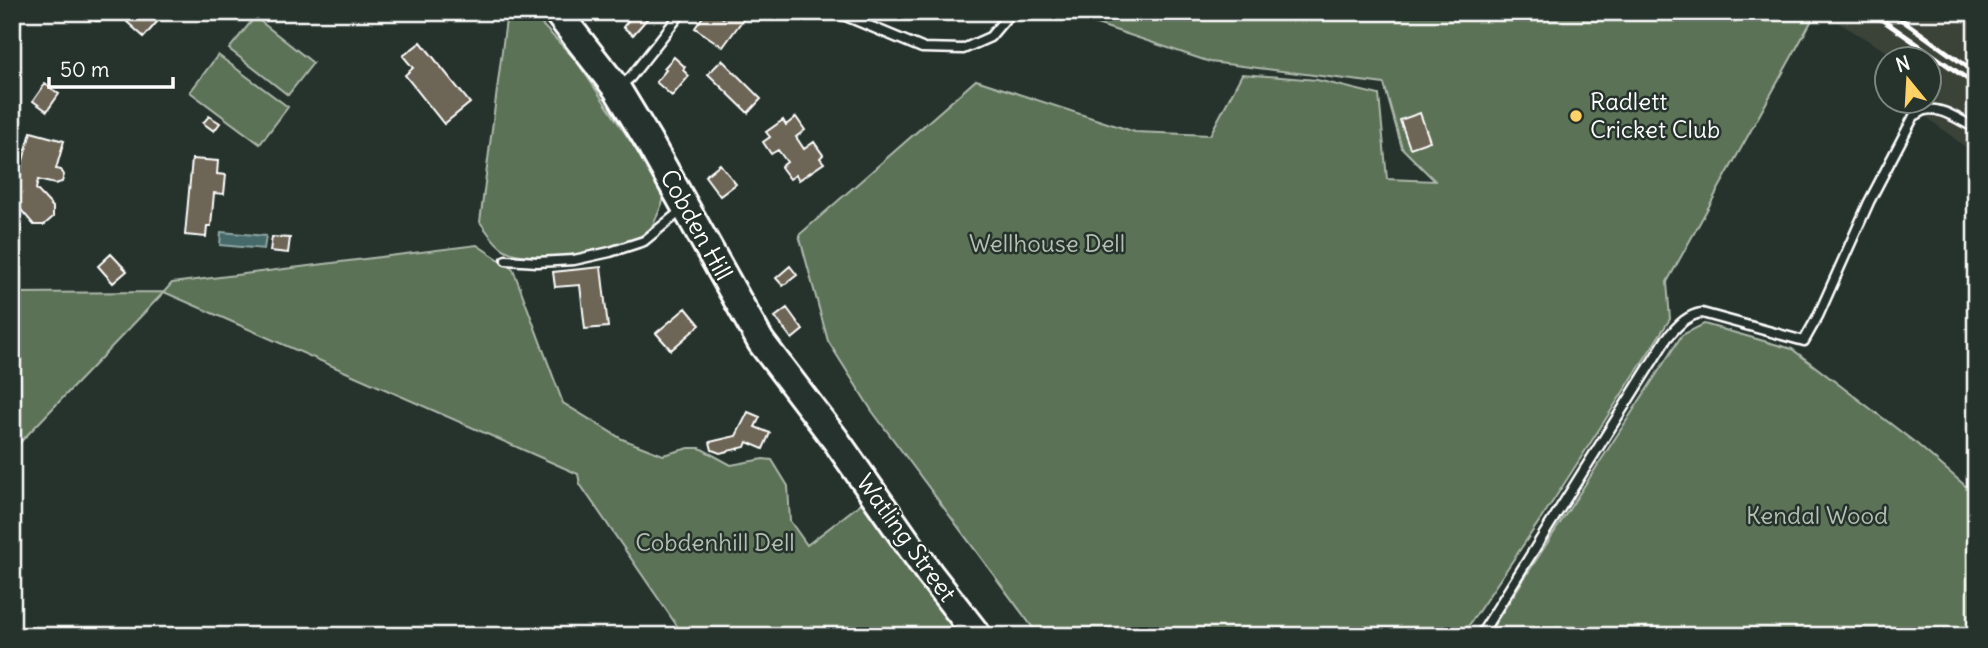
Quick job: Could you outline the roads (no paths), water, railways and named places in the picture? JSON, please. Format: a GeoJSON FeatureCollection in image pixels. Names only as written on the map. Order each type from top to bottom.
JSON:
{"type":"FeatureCollection","features":[{"type":"Feature","properties":{"kind":"main road","name":"Cobden Hill"},"geometry":{"type":"LineString","coordinates":[[557,12],[617,89],[761,342],[835,439]]}},
{"type":"Feature","properties":{"kind":"main road","name":"Watling Street"},"geometry":{"type":"LineString","coordinates":[[835,439],[929,573],[978,636]]}},
{"type":"Feature","properties":{"kind":"lane"},"geometry":{"type":"LineString","coordinates":[[617,89],[630,78],[682,12]]}},
{"type":"Feature","properties":{"kind":"lane"},"geometry":{"type":"LineString","coordinates":[[835,12],[922,48],[963,49],[990,37],[1012,12]]}},
{"type":"Feature","properties":{"kind":"lane"},"geometry":{"type":"LineString","coordinates":[[1480,636],[1667,338],[1678,326],[1692,314],[1702,313],[1804,341],[1869,202],[1914,116],[1924,110],[1933,110],[1976,128]]}},
{"type":"Feature","properties":{"kind":"lane"},"geometry":{"type":"LineString","coordinates":[[506,260],[574,260],[610,252],[644,241],[685,207]]}},
{"type":"Feature","properties":{"kind":"water"},"geometry":{"type":"Polygon","coordinates":[[[221,232],[266,236],[264,249],[220,245],[221,232]]]}},
{"type":"Feature","properties":{"kind":"railway"},"geometry":{"type":"LineString","coordinates":[[1871,12],[1976,85]]}},
{"type":"Feature","properties":{"kind":"railway"},"geometry":{"type":"LineString","coordinates":[[1891,12],[1976,73]]}},
{"type":"Feature","properties":{"kind":"place","name":"Radlett Cricket Club"},"geometry":{"type":"Point","coordinates":[1576,116]}},
{"type":"Feature","properties":{"kind":"park label","name":"Wellhouse Dell"},"geometry":{"type":"Point","coordinates":[1047,244]}},
{"type":"Feature","properties":{"kind":"park label","name":"Kendal Wood"},"geometry":{"type":"Point","coordinates":[1817,516]}},
{"type":"Feature","properties":{"kind":"park label","name":"Cobdenhill Dell"},"geometry":{"type":"Point","coordinates":[715,543]}}]}
